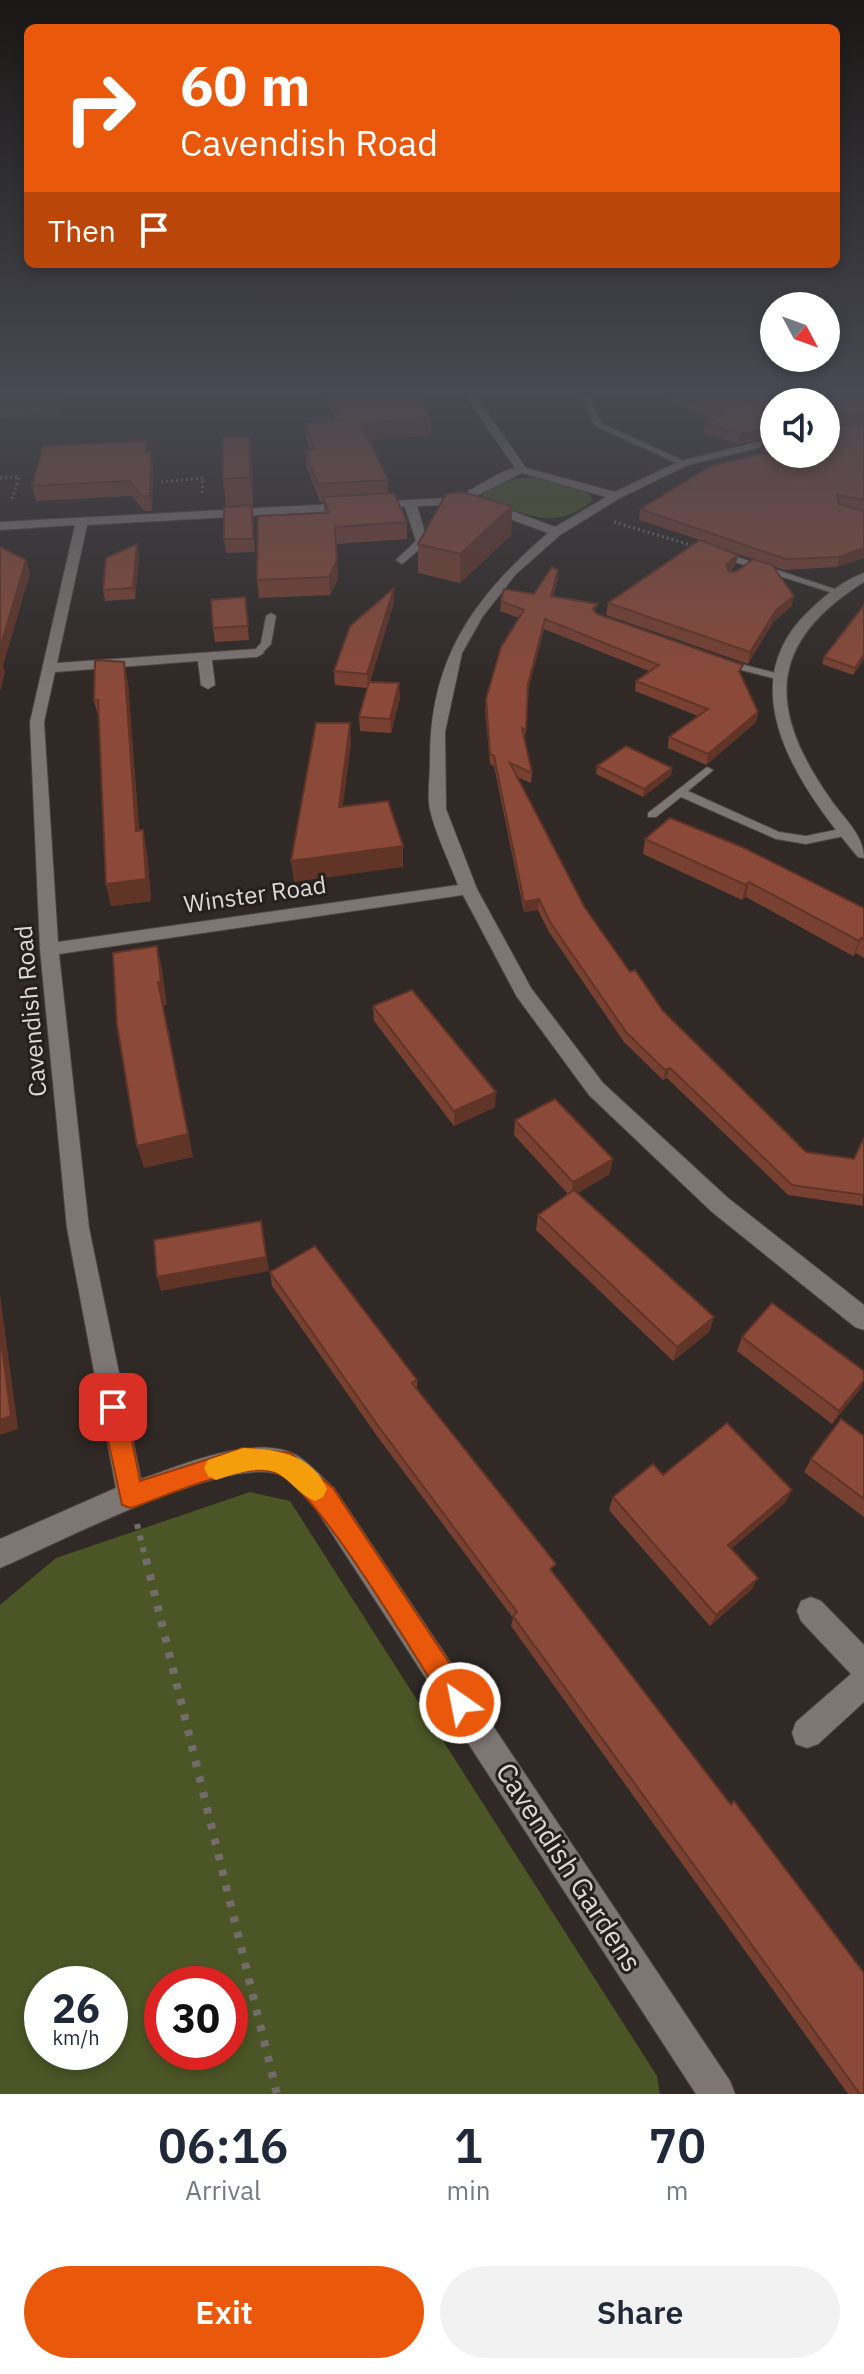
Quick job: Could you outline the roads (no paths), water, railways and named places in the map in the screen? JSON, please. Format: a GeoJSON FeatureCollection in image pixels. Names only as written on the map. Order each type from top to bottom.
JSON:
{"type":"FeatureCollection","features":[{"type":"Feature","properties":{"kind":"street"},"geometry":{"type":"LineString","coordinates":[[471,500],[474,492]]}},
{"type":"Feature","properties":{"kind":"street"},"geometry":{"type":"LineString","coordinates":[[601,492],[616,496]]}},
{"type":"Feature","properties":{"kind":"street"},"geometry":{"type":"LineString","coordinates":[[625,492],[556,532],[502,582],[455,653],[437,732],[438,809],[468,889],[524,992],[596,1089],[720,1205],[864,1319]]}},
{"type":"Feature","properties":{"kind":"street"},"geometry":{"type":"LineString","coordinates":[[2,526],[471,500],[556,532]]}},
{"type":"Feature","properties":{"kind":"street"},"geometry":{"type":"LineString","coordinates":[[402,560],[422,542],[410,503]]}},
{"type":"Feature","properties":{"kind":"street","name":"Cavendish Road"},"geometry":{"type":"LineString","coordinates":[[82,521],[37,722],[49,949],[78,1228],[131,1496]]}},
{"type":"Feature","properties":{"kind":"street"},"geometry":{"type":"LineString","coordinates":[[864,577],[839,592],[803,623],[786,651],[780,677],[785,725],[816,792],[864,853]]}},
{"type":"Feature","properties":{"kind":"street"},"geometry":{"type":"LineString","coordinates":[[47,668],[257,653]]}},
{"type":"Feature","properties":{"kind":"street"},"geometry":{"type":"LineString","coordinates":[[205,658],[208,685]]}},
{"type":"Feature","properties":{"kind":"street","name":"Winster Road"},"geometry":{"type":"LineString","coordinates":[[49,949],[468,889]]}},
{"type":"Feature","properties":{"kind":"street","name":"Cavendish Gardens"},"geometry":{"type":"LineString","coordinates":[[0,1554],[131,1496],[243,1459],[282,1461],[324,1497],[717,2094]]}},
{"type":"Feature","properties":{"kind":"street"},"geometry":{"type":"LineString","coordinates":[[811,1611],[864,1666]]}},
{"type":"Feature","properties":{"kind":"street"},"geometry":{"type":"LineString","coordinates":[[807,1733],[864,1682]]}},
{"type":"Feature","properties":{"kind":"lane"},"geometry":{"type":"LineString","coordinates":[[704,550],[839,592]]}},
{"type":"Feature","properties":{"kind":"lane"},"geometry":{"type":"LineString","coordinates":[[740,571],[749,564]]}},
{"type":"Feature","properties":{"kind":"lane"},"geometry":{"type":"LineString","coordinates":[[257,653],[266,644],[271,616]]}},
{"type":"Feature","properties":{"kind":"lane"},"geometry":{"type":"LineString","coordinates":[[719,661],[780,677]]}},
{"type":"Feature","properties":{"kind":"lane"},"geometry":{"type":"LineString","coordinates":[[652,815],[707,770]]}},
{"type":"Feature","properties":{"kind":"lane"},"geometry":{"type":"LineString","coordinates":[[680,792],[776,835],[806,840],[845,832]]}}]}
